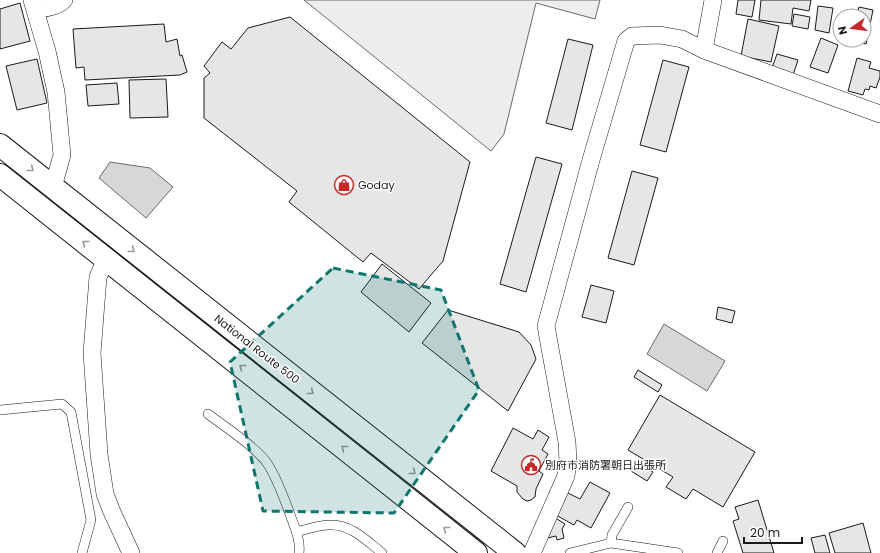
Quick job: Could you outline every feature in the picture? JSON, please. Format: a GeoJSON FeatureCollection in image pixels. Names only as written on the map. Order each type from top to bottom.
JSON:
{"type":"FeatureCollection","features":[{"type":"Feature","properties":{"kind":"highway","name":"National Route 500"},"geometry":{"type":"LineString","coordinates":[[0,145],[515,553]]}},
{"type":"Feature","properties":{"kind":"highway","name":"National Route 500"},"geometry":{"type":"LineString","coordinates":[[0,174],[476,553]]}},
{"type":"Feature","properties":{"kind":"street"},"geometry":{"type":"LineString","coordinates":[[53,186],[62,156],[56,92],[47,51],[33,5],[52,7],[64,0]]}},
{"type":"Feature","properties":{"kind":"street"},"geometry":{"type":"LineString","coordinates":[[704,50],[713,0]]}},
{"type":"Feature","properties":{"kind":"street"},"geometry":{"type":"LineString","coordinates":[[532,553],[566,476],[568,462],[567,442],[546,326],[591,160],[626,41],[632,36],[660,35],[682,39],[704,50],[880,114]]}},
{"type":"Feature","properties":{"kind":"street"},"geometry":{"type":"LineString","coordinates":[[106,259],[98,276],[92,353],[99,454],[106,494],[112,512],[131,553]]}},
{"type":"Feature","properties":{"kind":"lane"},"geometry":{"type":"LineString","coordinates":[[0,410],[62,404],[71,412],[91,520],[82,553]]}},
{"type":"Feature","properties":{"kind":"lane"},"geometry":{"type":"LineString","coordinates":[[208,414],[247,444],[269,465],[284,499],[296,532],[300,548],[299,553]]}},
{"type":"Feature","properties":{"kind":"lane"},"geometry":{"type":"LineString","coordinates":[[611,543],[612,535],[628,507]]}},
{"type":"Feature","properties":{"kind":"lane"},"geometry":{"type":"LineString","coordinates":[[296,532],[329,524],[342,525],[359,535],[382,553]]}},
{"type":"Feature","properties":{"kind":"lane"},"geometry":{"type":"LineString","coordinates":[[717,553],[723,541]]}},
{"type":"Feature","properties":{"kind":"lane"},"geometry":{"type":"LineString","coordinates":[[570,553],[586,551],[611,543],[678,553]]}},
{"type":"Feature","properties":{"kind":"highlighted area"},"geometry":{"type":"Polygon","coordinates":[[[333,268],[441,290],[479,390],[394,513],[263,511],[230,362],[333,268]]]}},
{"type":"Feature","properties":{"kind":"shaded area"},"geometry":{"type":"Polygon","coordinates":[[[304,0],[600,0],[595,19],[536,3],[504,134],[491,151],[304,0]]]}},
{"type":"Feature","properties":{"kind":"shaded area"},"geometry":{"type":"Polygon","coordinates":[[[110,162],[150,168],[173,187],[146,218],[99,178],[110,162]]]}},
{"type":"Feature","properties":{"kind":"shaded area"},"geometry":{"type":"Polygon","coordinates":[[[664,324],[725,361],[707,391],[647,354],[664,324]]]}},
{"type":"Feature","properties":{"kind":"building"},"geometry":{"type":"Polygon","coordinates":[[[738,0],[755,0],[752,17],[736,14],[738,0]]]}},
{"type":"Feature","properties":{"kind":"building"},"geometry":{"type":"Polygon","coordinates":[[[761,0],[811,0],[809,11],[793,8],[791,24],[759,20],[761,0]]]}},
{"type":"Feature","properties":{"kind":"building"},"geometry":{"type":"Polygon","coordinates":[[[20,3],[30,41],[0,49],[0,9],[20,3]]]}},
{"type":"Feature","properties":{"kind":"building"},"geometry":{"type":"Polygon","coordinates":[[[818,6],[833,8],[829,33],[815,30],[818,6]]]}},
{"type":"Feature","properties":{"kind":"building"},"geometry":{"type":"Polygon","coordinates":[[[794,14],[810,17],[808,29],[792,26],[794,14]]]}},
{"type":"Feature","properties":{"kind":"building"},"geometry":{"type":"Polygon","coordinates":[[[290,17],[470,162],[443,261],[419,289],[371,253],[363,262],[289,202],[297,191],[204,118],[204,78],[210,73],[204,66],[222,42],[231,49],[248,28],[290,17]]]}},
{"type":"Feature","properties":{"kind":"building"},"geometry":{"type":"Polygon","coordinates":[[[748,19],[779,26],[771,62],[741,56],[748,19]]]}},
{"type":"Feature","properties":{"kind":"building"},"geometry":{"type":"Polygon","coordinates":[[[164,24],[166,42],[177,39],[180,56],[182,55],[187,72],[180,75],[85,80],[84,67],[76,68],[73,29],[164,24]]]}},
{"type":"Feature","properties":{"kind":"building"},"geometry":{"type":"Polygon","coordinates":[[[821,38],[832,43],[832,48],[837,48],[828,73],[810,67],[821,38]]]}},
{"type":"Feature","properties":{"kind":"building"},"geometry":{"type":"Polygon","coordinates":[[[568,39],[593,45],[572,130],[546,123],[568,39]]]}},
{"type":"Feature","properties":{"kind":"building"},"geometry":{"type":"Polygon","coordinates":[[[777,54],[798,60],[793,75],[772,68],[777,54]]]}},
{"type":"Feature","properties":{"kind":"building"},"geometry":{"type":"Polygon","coordinates":[[[857,58],[871,62],[869,68],[880,71],[880,77],[876,88],[870,86],[869,90],[865,89],[863,95],[848,91],[857,58]]]}},
{"type":"Feature","properties":{"kind":"building"},"geometry":{"type":"Polygon","coordinates":[[[37,59],[47,103],[17,110],[6,66],[37,59]]]}},
{"type":"Feature","properties":{"kind":"building"},"geometry":{"type":"Polygon","coordinates":[[[663,60],[689,67],[666,152],[640,145],[663,60]]]}},
{"type":"Feature","properties":{"kind":"building"},"geometry":{"type":"Polygon","coordinates":[[[166,79],[168,117],[130,118],[129,80],[166,79]]]}},
{"type":"Feature","properties":{"kind":"building"},"geometry":{"type":"Polygon","coordinates":[[[117,83],[119,104],[88,106],[86,85],[117,83]]]}},
{"type":"Feature","properties":{"kind":"building"},"geometry":{"type":"Polygon","coordinates":[[[536,157],[562,164],[526,292],[500,284],[536,157]]]}},
{"type":"Feature","properties":{"kind":"building"},"geometry":{"type":"Polygon","coordinates":[[[632,171],[658,178],[634,265],[608,258],[632,171]]]}},
{"type":"Feature","properties":{"kind":"building"},"geometry":{"type":"Polygon","coordinates":[[[382,264],[431,303],[409,332],[361,292],[382,264]]]}},
{"type":"Feature","properties":{"kind":"building"},"geometry":{"type":"Polygon","coordinates":[[[591,285],[614,291],[606,323],[582,317],[591,285]]]}},
{"type":"Feature","properties":{"kind":"building"},"geometry":{"type":"Polygon","coordinates":[[[718,307],[735,311],[732,323],[716,319],[718,307]]]}},
{"type":"Feature","properties":{"kind":"building"},"geometry":{"type":"Polygon","coordinates":[[[448,310],[519,332],[531,345],[536,359],[508,411],[422,343],[448,310]]]}},
{"type":"Feature","properties":{"kind":"building"},"geometry":{"type":"Polygon","coordinates":[[[638,370],[662,385],[658,392],[634,377],[638,370]]]}},
{"type":"Feature","properties":{"kind":"building"},"geometry":{"type":"Polygon","coordinates":[[[660,395],[755,452],[723,507],[693,489],[686,499],[666,487],[673,477],[628,450],[660,395]]]}},
{"type":"Feature","properties":{"kind":"building"},"geometry":{"type":"Polygon","coordinates":[[[513,428],[533,439],[538,430],[549,437],[542,450],[548,454],[539,471],[543,474],[536,489],[535,497],[527,501],[517,492],[517,486],[491,471],[513,428]]]}},
{"type":"Feature","properties":{"kind":"building"},"geometry":{"type":"Polygon","coordinates":[[[636,462],[653,472],[647,481],[631,471],[636,462]]]}},
{"type":"Feature","properties":{"kind":"building"},"geometry":{"type":"Polygon","coordinates":[[[590,482],[610,493],[591,528],[577,520],[574,525],[554,514],[566,492],[580,499],[590,482]]]}},
{"type":"Feature","properties":{"kind":"building"},"geometry":{"type":"Polygon","coordinates":[[[758,500],[774,553],[743,553],[733,521],[739,519],[735,507],[758,500]]]}},
{"type":"Feature","properties":{"kind":"building"},"geometry":{"type":"Polygon","coordinates":[[[554,517],[565,524],[562,529],[564,538],[557,540],[556,536],[543,539],[554,517]]]}},
{"type":"Feature","properties":{"kind":"building"},"geometry":{"type":"Polygon","coordinates":[[[863,523],[871,553],[835,553],[829,533],[863,523]]]}},
{"type":"Feature","properties":{"kind":"building"},"geometry":{"type":"Polygon","coordinates":[[[825,535],[830,553],[815,553],[811,538],[825,535]]]}},
{"type":"Feature","properties":{"kind":"place","name":"Goday"},"geometry":{"type":"Point","coordinates":[344,185]}},
{"type":"Feature","properties":{"kind":"place","name":"別府市消防署朝日出張所"},"geometry":{"type":"Point","coordinates":[531,465]}}]}
